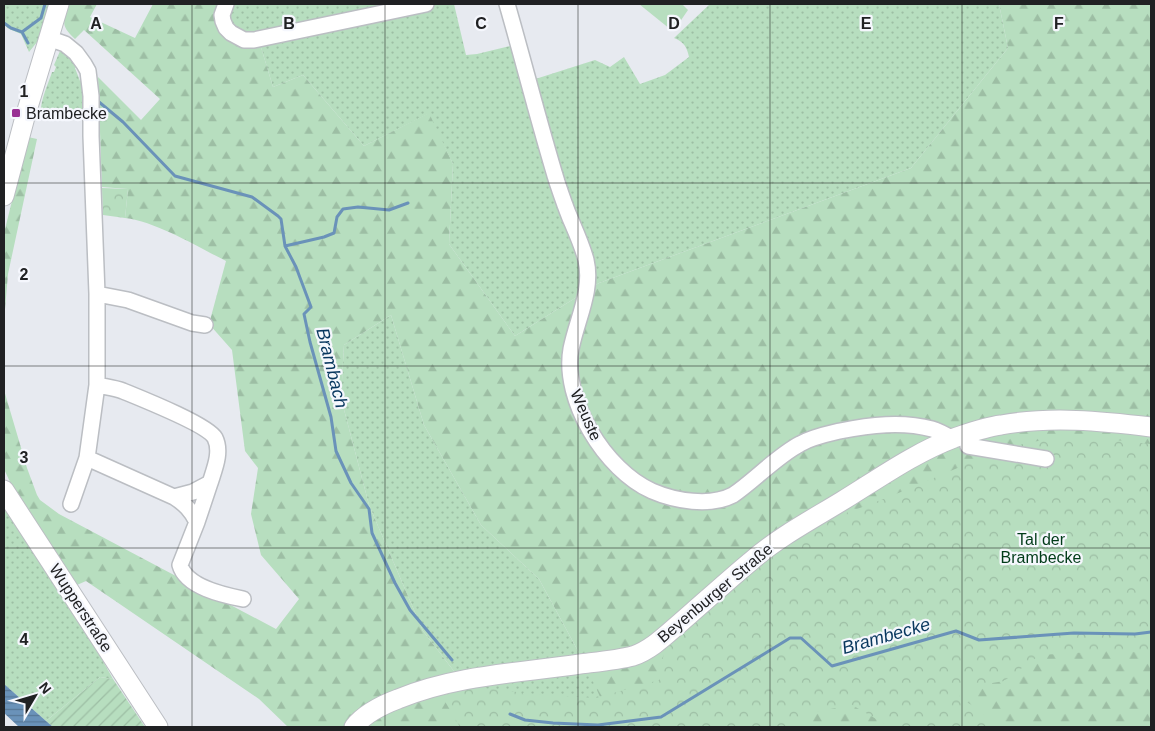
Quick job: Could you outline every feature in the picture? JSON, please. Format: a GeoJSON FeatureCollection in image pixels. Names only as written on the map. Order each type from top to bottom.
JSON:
{"type":"FeatureCollection","features":[{"type":"Feature","properties":{"kind":"main road"},"geometry":{"type":"LineString","coordinates":[[4,196],[25,117],[59,4]]}},
{"type":"Feature","properties":{"kind":"main road","name":"Beyenburger Straße"},"geometry":{"type":"LineString","coordinates":[[354,727],[368,714],[385,704],[432,686],[494,674],[544,669],[634,655],[654,645],[752,560],[779,540],[908,460],[960,442],[979,430],[1000,425],[1045,421],[1097,421],[1151,426]]}},
{"type":"Feature","properties":{"kind":"main road","name":"Wupperstraße"},"geometry":{"type":"LineString","coordinates":[[4,490],[158,727]]}},
{"type":"Feature","properties":{"kind":"street"},"geometry":{"type":"LineString","coordinates":[[226,4],[222,15],[223,22],[231,33],[244,40],[254,40],[426,4]]}},
{"type":"Feature","properties":{"kind":"street","name":"Weuste"},"geometry":{"type":"LineString","coordinates":[[507,4],[558,184],[569,216],[583,247],[587,263],[587,287],[572,348],[570,377],[583,415],[594,437],[619,469],[636,482],[656,493],[710,502],[722,500],[733,495],[800,444],[828,434],[864,426],[880,425],[900,425],[932,429],[960,442],[1046,459]]}},
{"type":"Feature","properties":{"kind":"street"},"geometry":{"type":"LineString","coordinates":[[48,38],[66,44],[76,53],[88,71],[91,96],[97,294],[97,385],[87,458],[71,504]]}},
{"type":"Feature","properties":{"kind":"street"},"geometry":{"type":"LineString","coordinates":[[97,294],[128,300],[192,323],[205,325]]}},
{"type":"Feature","properties":{"kind":"street"},"geometry":{"type":"LineString","coordinates":[[97,385],[130,394],[191,421],[215,437],[218,454],[197,522],[180,565],[182,572],[191,582],[222,595],[243,599]]}},
{"type":"Feature","properties":{"kind":"street"},"geometry":{"type":"LineString","coordinates":[[87,458],[174,497],[185,504],[197,522]]}},
{"type":"Feature","properties":{"kind":"street"},"geometry":{"type":"LineString","coordinates":[[174,497],[193,492],[210,483]]}},
{"type":"Feature","properties":{"kind":"green space"},"geometry":{"type":"Polygon","coordinates":[[[4,4],[53,4],[46,31],[29,52],[21,34],[4,25],[4,4]]]}},
{"type":"Feature","properties":{"kind":"green space"},"geometry":{"type":"Polygon","coordinates":[[[67,4],[97,4],[90,17],[135,38],[153,4],[234,4],[228,15],[235,28],[257,34],[273,87],[303,75],[364,146],[429,113],[453,164],[449,244],[515,336],[599,283],[911,168],[1008,48],[999,4],[1151,4],[1151,571],[730,632],[608,714],[584,662],[539,579],[481,525],[424,425],[391,315],[344,345],[341,398],[369,505],[423,631],[460,679],[520,727],[288,727],[259,699],[86,581],[77,585],[16,495],[4,469],[4,390],[37,495],[40,500],[59,514],[276,629],[299,599],[261,555],[251,514],[258,468],[245,451],[232,350],[209,324],[226,261],[163,229],[125,218],[128,189],[102,187],[98,77],[141,120],[160,99],[84,30],[75,39],[70,34],[64,23],[67,4]]]}},
{"type":"Feature","properties":{"kind":"green space"},"geometry":{"type":"Polygon","coordinates":[[[234,4],[454,4],[466,55],[514,45],[526,82],[595,60],[610,67],[624,57],[640,84],[665,75],[689,57],[684,45],[674,38],[710,4],[999,4],[1008,48],[911,168],[599,283],[515,336],[449,244],[453,164],[428,114],[364,146],[303,75],[273,87],[257,34],[235,28],[228,14],[234,4]]]}},
{"type":"Feature","properties":{"kind":"green space"},"geometry":{"type":"Polygon","coordinates":[[[639,4],[682,4],[688,10],[675,29],[670,29],[639,4]]]}},
{"type":"Feature","properties":{"kind":"green space"},"geometry":{"type":"Polygon","coordinates":[[[60,51],[64,51],[79,65],[75,68],[80,81],[86,81],[86,118],[81,120],[63,114],[41,117],[43,100],[60,51]]]}},
{"type":"Feature","properties":{"kind":"green space"},"geometry":{"type":"Polygon","coordinates":[[[28,137],[37,139],[8,274],[4,321],[4,233],[28,137]]]}},
{"type":"Feature","properties":{"kind":"green space"},"geometry":{"type":"Polygon","coordinates":[[[102,188],[128,189],[125,218],[103,215],[102,188]]]}},
{"type":"Feature","properties":{"kind":"green space"},"geometry":{"type":"Polygon","coordinates":[[[391,315],[424,425],[481,525],[539,579],[584,662],[730,632],[1092,564],[520,727],[460,679],[423,631],[369,505],[341,398],[344,345],[391,315]]]}},
{"type":"Feature","properties":{"kind":"green space","name":"Tal der Brambecke"},"geometry":{"type":"Polygon","coordinates":[[[1069,435],[1151,444],[1151,655],[1124,650],[1040,655],[1004,681],[963,688],[959,697],[999,727],[890,727],[852,705],[814,712],[798,727],[460,727],[440,693],[474,687],[543,695],[596,698],[659,680],[666,641],[775,549],[825,521],[889,497],[1007,447],[1069,435]]]}},
{"type":"Feature","properties":{"kind":"green space"},"geometry":{"type":"Polygon","coordinates":[[[4,502],[94,645],[113,679],[100,677],[46,721],[4,684],[4,502]]]}},
{"type":"Feature","properties":{"kind":"green space"},"geometry":{"type":"Polygon","coordinates":[[[1151,612],[1151,727],[682,727],[1151,612]]]}},
{"type":"Feature","properties":{"kind":"green space"},"geometry":{"type":"Polygon","coordinates":[[[100,677],[113,679],[145,727],[53,727],[46,721],[100,677]]]}},
{"type":"Feature","properties":{"kind":"water"},"geometry":{"type":"Polygon","coordinates":[[[4,684],[53,727],[19,727],[4,713],[4,684]]]}},
{"type":"Feature","properties":{"kind":"waterway"},"geometry":{"type":"LineString","coordinates":[[22,32],[41,18],[45,4]]}},
{"type":"Feature","properties":{"kind":"waterway","name":"Brambach"},"geometry":{"type":"LineString","coordinates":[[4,23],[22,32],[28,43]]}},
{"type":"Feature","properties":{"kind":"waterway","name":"Brambach"},"geometry":{"type":"LineString","coordinates":[[99,102],[123,122],[175,176],[252,197],[281,219],[285,246],[296,267],[311,307],[304,314],[331,417],[336,451],[351,483],[369,509],[372,533],[395,583],[410,610],[452,660]]}},
{"type":"Feature","properties":{"kind":"waterway"},"geometry":{"type":"LineString","coordinates":[[285,246],[334,233],[337,217],[343,209],[358,207],[389,210],[408,203]]}},
{"type":"Feature","properties":{"kind":"waterway","name":"Brambecke"},"geometry":{"type":"LineString","coordinates":[[510,714],[525,720],[598,725],[661,717],[790,638],[801,638],[832,666],[956,631],[979,640],[1074,633],[1135,634],[1151,632]]}},
{"type":"Feature","properties":{"kind":"place","name":"Brambecke"},"geometry":{"type":"Point","coordinates":[16,113]}}]}
